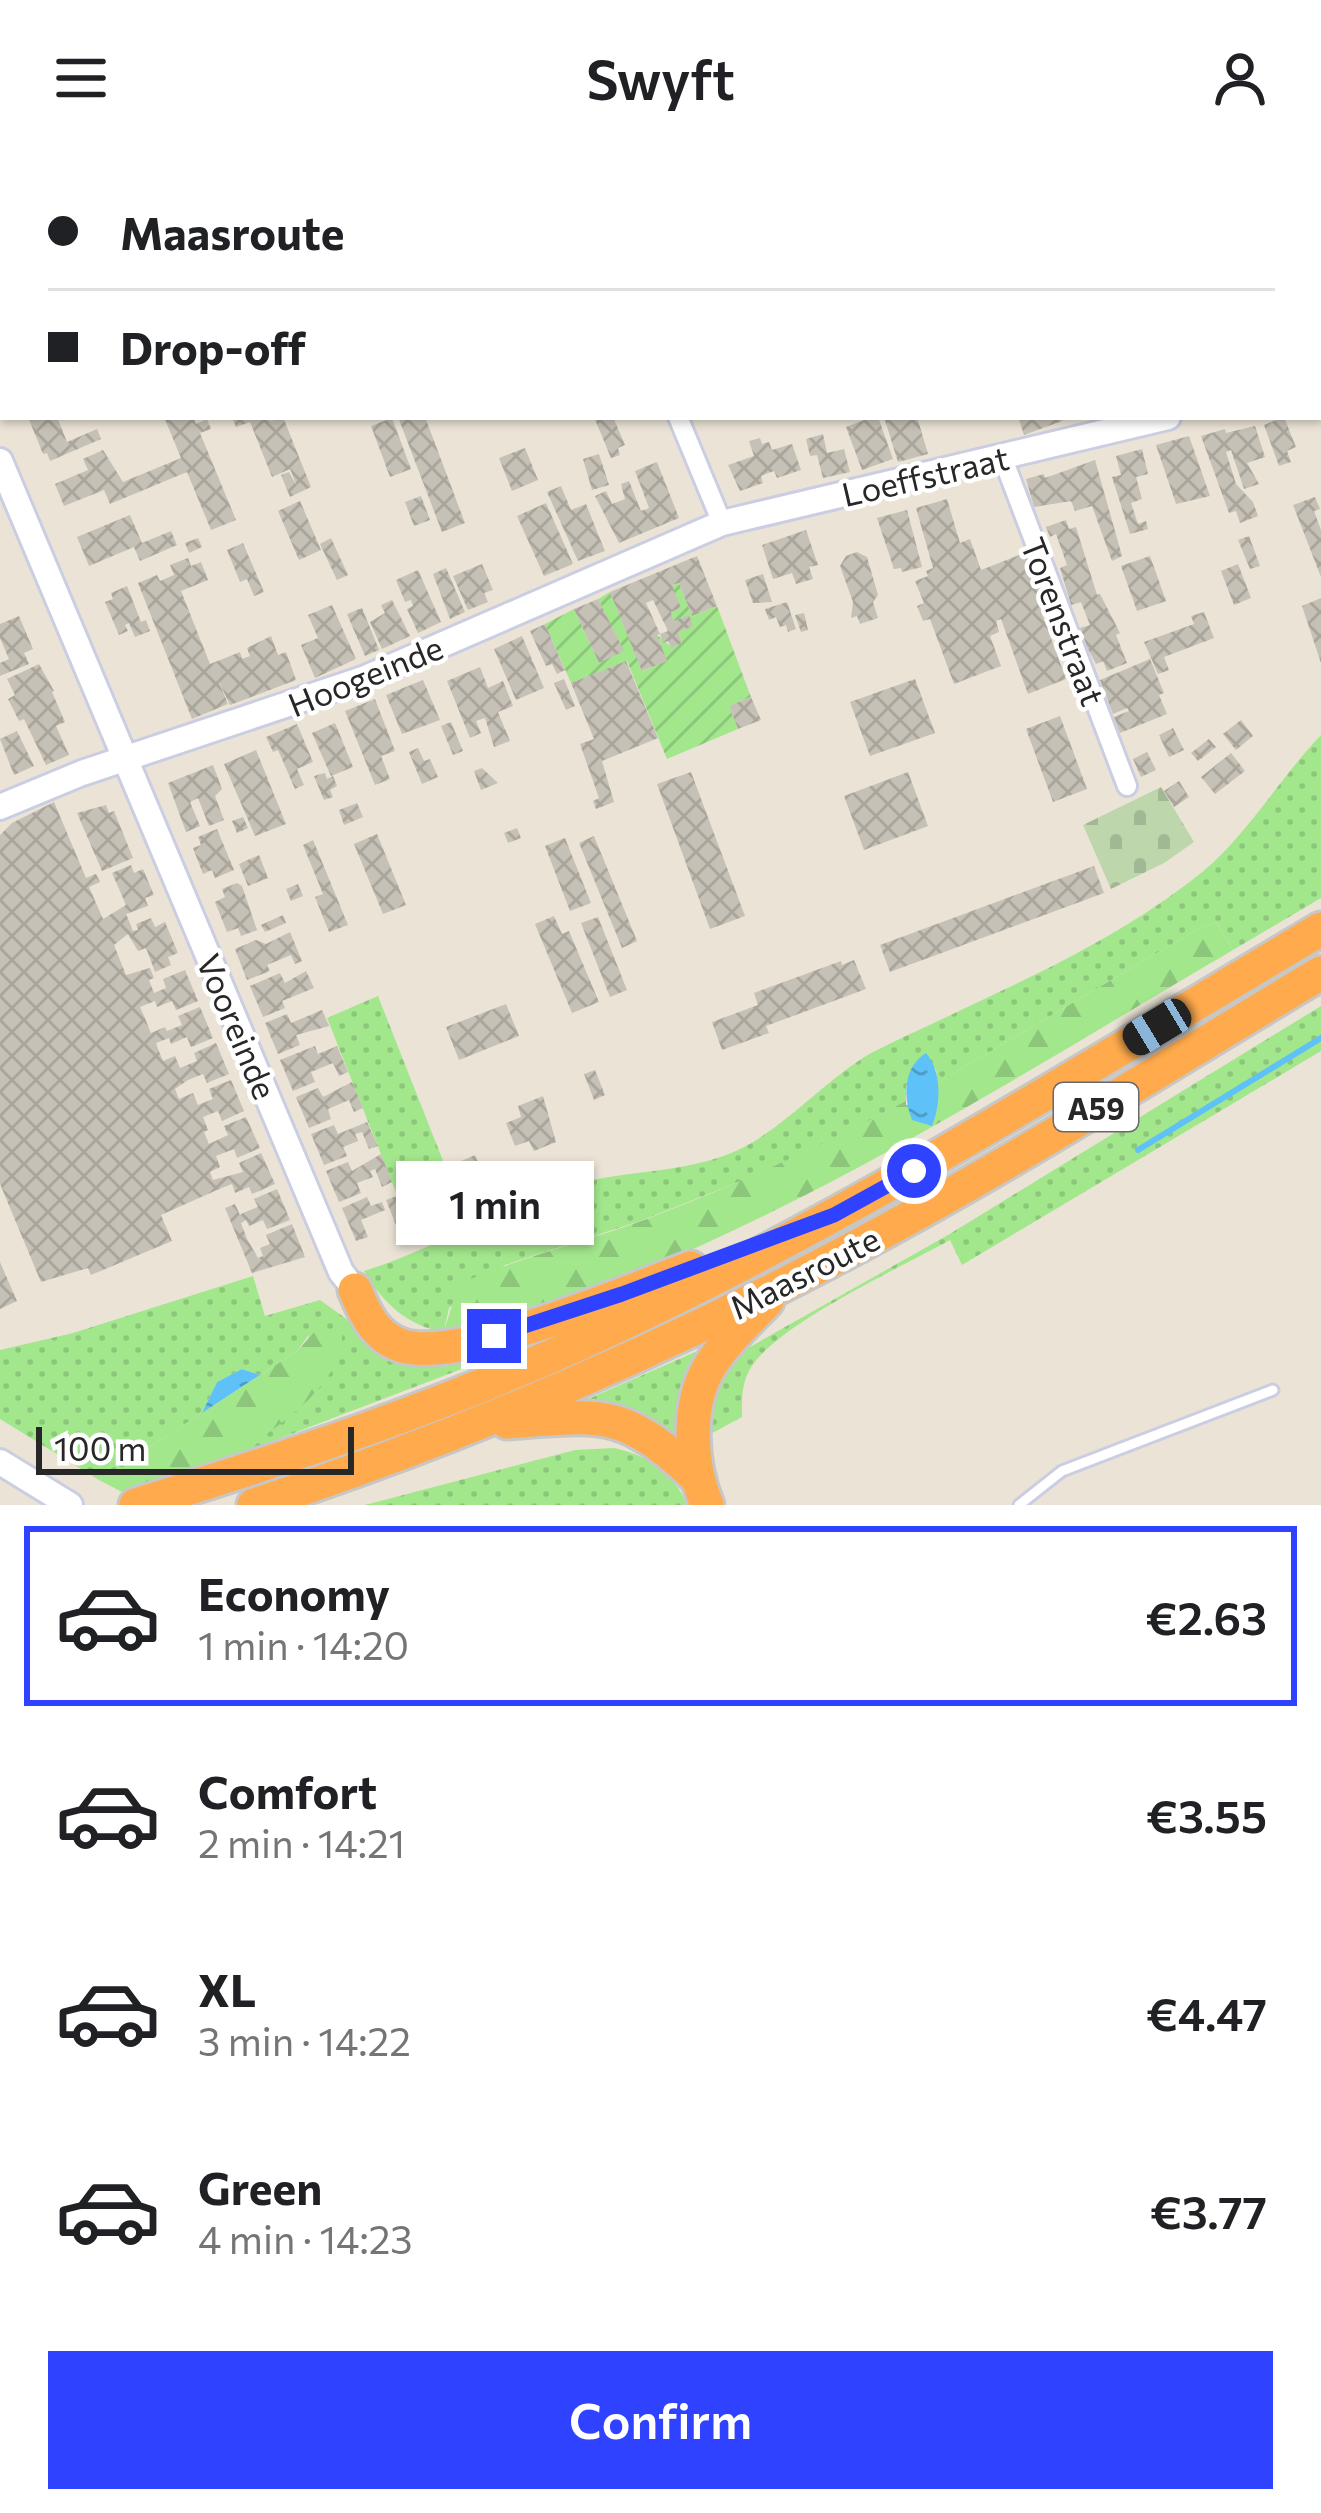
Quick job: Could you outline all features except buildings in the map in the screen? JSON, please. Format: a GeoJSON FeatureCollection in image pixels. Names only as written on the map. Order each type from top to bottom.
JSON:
{"type":"FeatureCollection","features":[{"type":"Feature","properties":{"kind":"highway","name":"Maasroute"},"geometry":{"type":"LineString","coordinates":[[136,1505],[296,1454],[498,1378],[661,1304],[953,1149],[1321,929]]}},
{"type":"Feature","properties":{"kind":"highway","name":"Maasroute"},"geometry":{"type":"LineString","coordinates":[[254,1505],[477,1424],[781,1286],[870,1240],[1321,973]]}},
{"type":"Feature","properties":{"kind":"highway","name":"A59"},"geometry":{"type":"LineString","coordinates":[[356,1290],[364,1312],[389,1340],[417,1350],[439,1350],[604,1300],[834,1215]]}},
{"type":"Feature","properties":{"kind":"highway","name":"A59"},"geometry":{"type":"LineString","coordinates":[[701,1491],[694,1414],[702,1380],[717,1355],[781,1286]]}},
{"type":"Feature","properties":{"kind":"highway","name":"A59"},"geometry":{"type":"LineString","coordinates":[[477,1424],[606,1418],[653,1438],[701,1491]]}},
{"type":"Feature","properties":{"kind":"main road","name":"Loeffstraat"},"geometry":{"type":"LineString","coordinates":[[722,524],[1127,422]]}},
{"type":"Feature","properties":{"kind":"main road","name":"Vooreinde"},"geometry":{"type":"LineString","coordinates":[[0,461],[340,1272],[356,1290]]}},
{"type":"Feature","properties":{"kind":"main road","name":"Hoogeinde"},"geometry":{"type":"LineString","coordinates":[[0,807],[126,759],[363,680],[722,524]]}},
{"type":"Feature","properties":{"kind":"main road"},"geometry":{"type":"LineString","coordinates":[[0,1462],[70,1505]]}},
{"type":"Feature","properties":{"kind":"street"},"geometry":{"type":"LineString","coordinates":[[679,420],[722,524]]}},
{"type":"Feature","properties":{"kind":"street","name":"Torenstraat"},"geometry":{"type":"LineString","coordinates":[[1002,456],[1127,786]]}},
{"type":"Feature","properties":{"kind":"lane"},"geometry":{"type":"LineString","coordinates":[[1018,1505],[1062,1471],[1274,1390]]}},
{"type":"Feature","properties":{"kind":"green space"},"geometry":{"type":"Polygon","coordinates":[[[679,583],[692,616],[717,606],[751,697],[729,706],[738,729],[667,759],[627,661],[571,683],[545,624],[574,609],[599,663],[623,650],[598,599],[610,592],[643,671],[666,661],[657,635],[672,647],[682,643],[671,612],[680,608],[672,585],[679,583]]]}},
{"type":"Feature","properties":{"kind":"green space"},"geometry":{"type":"Polygon","coordinates":[[[1321,735],[1321,898],[1233,950],[1216,922],[1196,930],[937,1083],[936,1069],[906,1086],[906,1101],[819,1148],[643,1220],[505,1265],[449,1308],[444,1331],[419,1325],[397,1311],[364,1271],[577,1184],[698,1163],[755,1141],[871,1053],[1041,972],[1164,901],[1234,841],[1321,735]]]}},
{"type":"Feature","properties":{"kind":"green space"},"geometry":{"type":"Polygon","coordinates":[[[1161,787],[1194,842],[1111,889],[1083,825],[1161,787]]]}},
{"type":"Feature","properties":{"kind":"green space"},"geometry":{"type":"Polygon","coordinates":[[[1216,922],[1233,950],[866,1163],[637,1273],[444,1331],[457,1289],[473,1278],[713,1193],[906,1101],[906,1105],[938,1100],[937,1083],[1216,922]]]}},
{"type":"Feature","properties":{"kind":"green space"},"geometry":{"type":"Polygon","coordinates":[[[378,996],[464,1214],[413,1235],[327,1018],[378,996]]]}},
{"type":"Feature","properties":{"kind":"green space"},"geometry":{"type":"Polygon","coordinates":[[[1321,1006],[1321,1051],[962,1265],[950,1240],[783,1335],[749,1371],[742,1417],[705,1437],[715,1386],[748,1348],[948,1235],[1321,1006]]]}},
{"type":"Feature","properties":{"kind":"green space"},"geometry":{"type":"Polygon","coordinates":[[[253,1276],[265,1316],[320,1300],[391,1351],[611,1312],[226,1459],[291,1414],[309,1335],[297,1351],[260,1375],[242,1369],[217,1382],[202,1413],[99,1480],[0,1419],[0,1350],[73,1333],[253,1276]]]}},
{"type":"Feature","properties":{"kind":"green space"},"geometry":{"type":"Polygon","coordinates":[[[320,1326],[342,1333],[331,1371],[302,1406],[264,1436],[216,1464],[163,1482],[122,1492],[99,1480],[297,1351],[320,1326]]]}},
{"type":"Feature","properties":{"kind":"green space"},"geometry":{"type":"Polygon","coordinates":[[[713,1344],[686,1439],[675,1446],[570,1407],[713,1344]]]}},
{"type":"Feature","properties":{"kind":"green space"},"geometry":{"type":"Polygon","coordinates":[[[614,1448],[658,1467],[675,1483],[687,1505],[365,1505],[575,1450],[614,1448]]]}},
{"type":"Feature","properties":{"kind":"water"},"geometry":{"type":"Polygon","coordinates":[[[926,1053],[938,1088],[932,1126],[912,1120],[907,1102],[909,1074],[926,1053]]]}},
{"type":"Feature","properties":{"kind":"water"},"geometry":{"type":"Polygon","coordinates":[[[242,1369],[260,1375],[202,1413],[217,1382],[242,1369]]]}},
{"type":"Feature","properties":{"kind":"waterway"},"geometry":{"type":"LineString","coordinates":[[1138,1150],[1321,1038]]}},
{"type":"Feature","properties":{"kind":"route"},"geometry":{"type":"LineString","coordinates":[[494,1336],[834,1215],[914,1171]]}}]}
